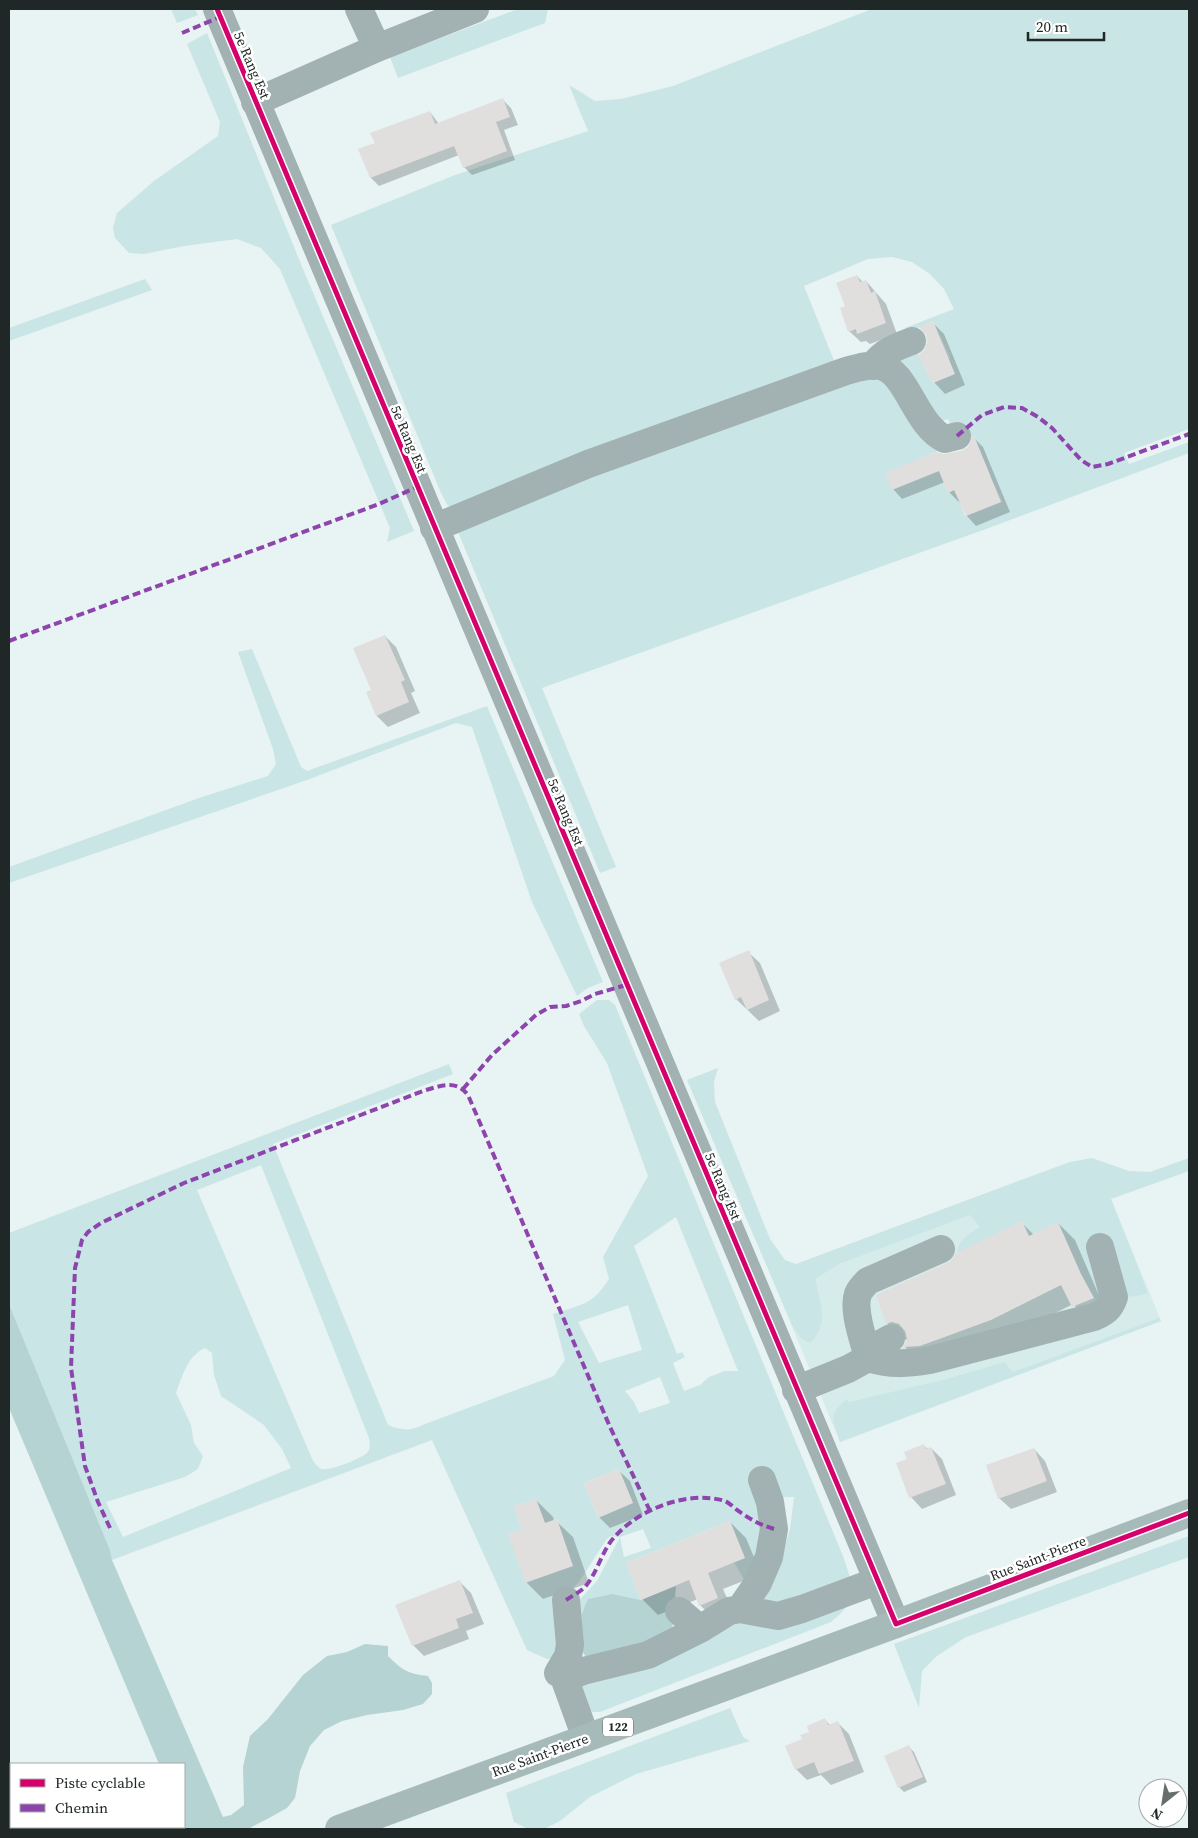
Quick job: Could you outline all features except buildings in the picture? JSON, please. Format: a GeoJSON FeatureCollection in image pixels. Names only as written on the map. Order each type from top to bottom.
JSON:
{"type":"FeatureCollection","features":[{"type":"Feature","properties":{"kind":"main road","name":"Rue Saint-Pierre"},"geometry":{"type":"LineString","coordinates":[[339,1829],[896,1624],[1189,1512]]}},
{"type":"Feature","properties":{"kind":"street","name":"5e Rang Est"},"geometry":{"type":"LineString","coordinates":[[217,9],[896,1624]]}},
{"type":"Feature","properties":{"kind":"street"},"geometry":{"type":"LineString","coordinates":[[360,9],[377,48]]}},
{"type":"Feature","properties":{"kind":"street"},"geometry":{"type":"LineString","coordinates":[[255,102],[377,48],[475,9]]}},
{"type":"Feature","properties":{"kind":"street"},"geometry":{"type":"LineString","coordinates":[[873,366],[886,353],[912,341]]}},
{"type":"Feature","properties":{"kind":"street"},"geometry":{"type":"LineString","coordinates":[[434,528],[588,464],[846,371],[865,366],[881,366],[892,372],[900,381],[922,419],[936,435],[945,439],[957,436]]}},
{"type":"Feature","properties":{"kind":"street"},"geometry":{"type":"LineString","coordinates":[[868,1358],[902,1365],[930,1360],[1094,1316],[1106,1311],[1112,1305],[1114,1297],[1100,1247]]}},
{"type":"Feature","properties":{"kind":"street"},"geometry":{"type":"LineString","coordinates":[[868,1358],[856,1307],[858,1294],[862,1287],[868,1281],[941,1249]]}},
{"type":"Feature","properties":{"kind":"street"},"geometry":{"type":"LineString","coordinates":[[796,1390],[848,1369],[868,1358],[878,1345],[891,1338]]}},
{"type":"Feature","properties":{"kind":"street"},"geometry":{"type":"LineString","coordinates":[[740,1609],[758,1584],[769,1557],[774,1529],[770,1502],[762,1480]]}},
{"type":"Feature","properties":{"kind":"street"},"geometry":{"type":"LineString","coordinates":[[586,1738],[564,1680],[570,1676],[648,1655],[700,1629],[729,1611],[740,1609],[778,1616],[877,1581]]}},
{"type":"Feature","properties":{"kind":"street"},"geometry":{"type":"LineString","coordinates":[[558,1672],[568,1656],[570,1645],[566,1600]]}},
{"type":"Feature","properties":{"kind":"street"},"geometry":{"type":"LineString","coordinates":[[679,1611],[700,1629]]}},
{"type":"Feature","properties":{"kind":"shaded area"},"geometry":{"type":"Polygon","coordinates":[[[171,9],[195,9],[198,15],[177,23],[171,9]]]}},
{"type":"Feature","properties":{"kind":"shaded area"},"geometry":{"type":"Polygon","coordinates":[[[518,9],[548,9],[545,23],[398,78],[390,57],[518,9]]]}},
{"type":"Feature","properties":{"kind":"shaded area"},"geometry":{"type":"Polygon","coordinates":[[[872,9],[1189,9],[1189,429],[1124,453],[1129,464],[1189,442],[1189,453],[986,529],[542,688],[616,867],[600,873],[458,532],[472,519],[879,374],[945,448],[919,459],[926,476],[939,471],[948,493],[990,475],[974,436],[958,443],[948,419],[939,422],[909,384],[896,354],[914,347],[933,383],[954,374],[948,359],[950,358],[933,321],[907,333],[905,328],[954,309],[944,289],[930,274],[912,262],[892,257],[868,259],[804,286],[837,368],[458,508],[448,506],[331,225],[455,175],[588,131],[569,85],[595,101],[621,99],[673,86],[872,9]],[[995,486],[959,500],[965,516],[1002,502],[995,486]]]}},
{"type":"Feature","properties":{"kind":"shaded area"},"geometry":{"type":"Polygon","coordinates":[[[207,33],[303,269],[414,531],[387,542],[390,528],[280,269],[261,248],[237,239],[184,246],[144,254],[129,253],[115,238],[113,228],[117,213],[154,181],[218,136],[220,122],[187,44],[207,33]]]}},
{"type":"Feature","properties":{"kind":"shaded area"},"geometry":{"type":"Polygon","coordinates":[[[145,279],[152,290],[9,341],[9,328],[145,279]]]}},
{"type":"Feature","properties":{"kind":"shaded area"},"geometry":{"type":"Polygon","coordinates":[[[252,649],[301,767],[307,771],[487,706],[603,982],[588,988],[577,996],[532,902],[472,727],[456,723],[307,780],[9,883],[9,867],[199,798],[268,776],[276,764],[273,749],[238,652],[252,649]]]}},
{"type":"Feature","properties":{"kind":"shaded area"},"geometry":{"type":"Polygon","coordinates":[[[597,1000],[609,1000],[615,1005],[843,1556],[850,1577],[852,1593],[846,1607],[831,1622],[600,1712],[593,1712],[582,1705],[582,1682],[676,1649],[731,1626],[743,1616],[782,1556],[790,1529],[794,1497],[784,1497],[761,1511],[760,1564],[746,1583],[734,1562],[745,1558],[730,1521],[626,1563],[641,1600],[613,1594],[580,1617],[572,1608],[597,1581],[620,1537],[610,1536],[579,1582],[567,1594],[564,1636],[555,1658],[547,1659],[527,1650],[432,1440],[112,1560],[110,1550],[9,1304],[9,1233],[449,1064],[453,1074],[273,1144],[388,1425],[402,1429],[416,1428],[554,1376],[565,1360],[553,1314],[585,1303],[603,1288],[609,1279],[603,1257],[648,1176],[607,1063],[584,1026],[579,1014],[597,1000]],[[261,1165],[197,1190],[313,1461],[322,1469],[345,1464],[367,1453],[370,1448],[369,1440],[261,1165]],[[676,1217],[634,1246],[677,1354],[682,1352],[685,1357],[673,1363],[684,1391],[700,1385],[709,1377],[725,1371],[738,1371],[676,1217]],[[628,1305],[578,1322],[599,1363],[642,1350],[628,1305]],[[205,1348],[194,1356],[186,1367],[176,1393],[191,1425],[194,1443],[203,1456],[198,1469],[185,1477],[106,1502],[123,1537],[291,1468],[282,1449],[264,1425],[221,1396],[214,1375],[212,1353],[205,1348]],[[660,1377],[625,1391],[634,1402],[639,1413],[670,1403],[660,1377]],[[619,1469],[584,1483],[598,1518],[633,1503],[619,1469]],[[536,1499],[514,1506],[522,1530],[509,1534],[525,1582],[572,1566],[557,1519],[545,1523],[536,1499]],[[643,1529],[620,1537],[624,1557],[651,1548],[643,1529]]]}},
{"type":"Feature","properties":{"kind":"shaded area"},"geometry":{"type":"Polygon","coordinates":[[[718,1068],[714,1082],[715,1102],[770,1239],[785,1260],[796,1264],[1070,1162],[1092,1158],[1129,1171],[1150,1172],[1189,1158],[1189,1171],[1111,1199],[1148,1293],[1126,1297],[1105,1293],[1096,1301],[1081,1274],[1058,1222],[1029,1236],[1022,1221],[957,1253],[962,1241],[980,1227],[970,1215],[839,1264],[815,1279],[821,1304],[822,1321],[820,1329],[810,1343],[801,1338],[792,1325],[687,1080],[718,1068]]]}},
{"type":"Feature","properties":{"kind":"shaded area"},"geometry":{"type":"Polygon","coordinates":[[[1070,1162],[1111,1199],[1161,1321],[840,1442],[771,1276],[796,1264],[1070,1162]]]}},
{"type":"Feature","properties":{"kind":"shaded area"},"geometry":{"type":"Polygon","coordinates":[[[9,1304],[110,1550],[112,1560],[223,1817],[231,1815],[244,1805],[243,1767],[250,1736],[268,1719],[303,1675],[327,1656],[347,1652],[365,1644],[388,1646],[388,1656],[397,1665],[415,1674],[428,1676],[432,1683],[432,1694],[423,1704],[403,1710],[342,1721],[324,1730],[310,1746],[300,1771],[295,1798],[287,1808],[248,1829],[184,1829],[185,1763],[159,1763],[9,1408],[9,1304]]]}},
{"type":"Feature","properties":{"kind":"shaded area"},"geometry":{"type":"Polygon","coordinates":[[[1159,1318],[1161,1321],[840,1442],[833,1418],[836,1410],[847,1399],[849,1402],[947,1379],[1004,1362],[1013,1372],[1159,1318]]]}},
{"type":"Feature","properties":{"kind":"shaded area"},"geometry":{"type":"Polygon","coordinates":[[[1189,1536],[1189,1557],[966,1637],[937,1656],[922,1671],[919,1708],[894,1644],[1189,1536]]]}},
{"type":"Feature","properties":{"kind":"shaded area"},"geometry":{"type":"Polygon","coordinates":[[[676,1586],[672,1634],[587,1658],[580,1644],[579,1629],[582,1613],[588,1599],[613,1594],[641,1600],[676,1586]]]}},
{"type":"Feature","properties":{"kind":"shaded area"},"geometry":{"type":"Polygon","coordinates":[[[730,1708],[743,1737],[750,1741],[636,1774],[590,1797],[560,1821],[544,1829],[528,1829],[514,1822],[506,1793],[730,1708]]]}},
{"type":"Feature","properties":{"kind":"shaded area"},"geometry":{"type":"Polygon","coordinates":[[[184,1828],[184,1829],[19,1829],[184,1828]]]}},
{"type":"Feature","properties":{"kind":"marked path"},"geometry":{"type":"LineString","coordinates":[[182,33],[220,17]]}},
{"type":"Feature","properties":{"kind":"marked path"},"geometry":{"type":"LineString","coordinates":[[957,436],[982,415],[1004,407],[1022,408],[1052,428],[1081,460],[1092,467],[1108,464],[1189,434]]}},
{"type":"Feature","properties":{"kind":"marked path"},"geometry":{"type":"LineString","coordinates":[[9,641],[379,504],[417,487]]}},
{"type":"Feature","properties":{"kind":"marked path"},"geometry":{"type":"LineString","coordinates":[[463,1089],[492,1055],[536,1015],[550,1007],[566,1006],[595,994],[626,985]]}},
{"type":"Feature","properties":{"kind":"marked path"},"geometry":{"type":"LineString","coordinates":[[110,1528],[85,1466],[71,1368],[75,1268],[82,1240],[88,1232],[101,1223],[184,1183],[423,1091],[447,1085],[458,1087],[468,1095],[610,1427],[650,1511]]}},
{"type":"Feature","properties":{"kind":"marked path"},"geometry":{"type":"LineString","coordinates":[[566,1600],[585,1587],[609,1544],[619,1532],[645,1513],[661,1506],[694,1498],[710,1498],[725,1501],[752,1520],[774,1529]]}},
{"type":"Feature","properties":{"kind":"cycle path"},"geometry":{"type":"LineString","coordinates":[[217,9],[896,1624],[1189,1513]]}}]}
